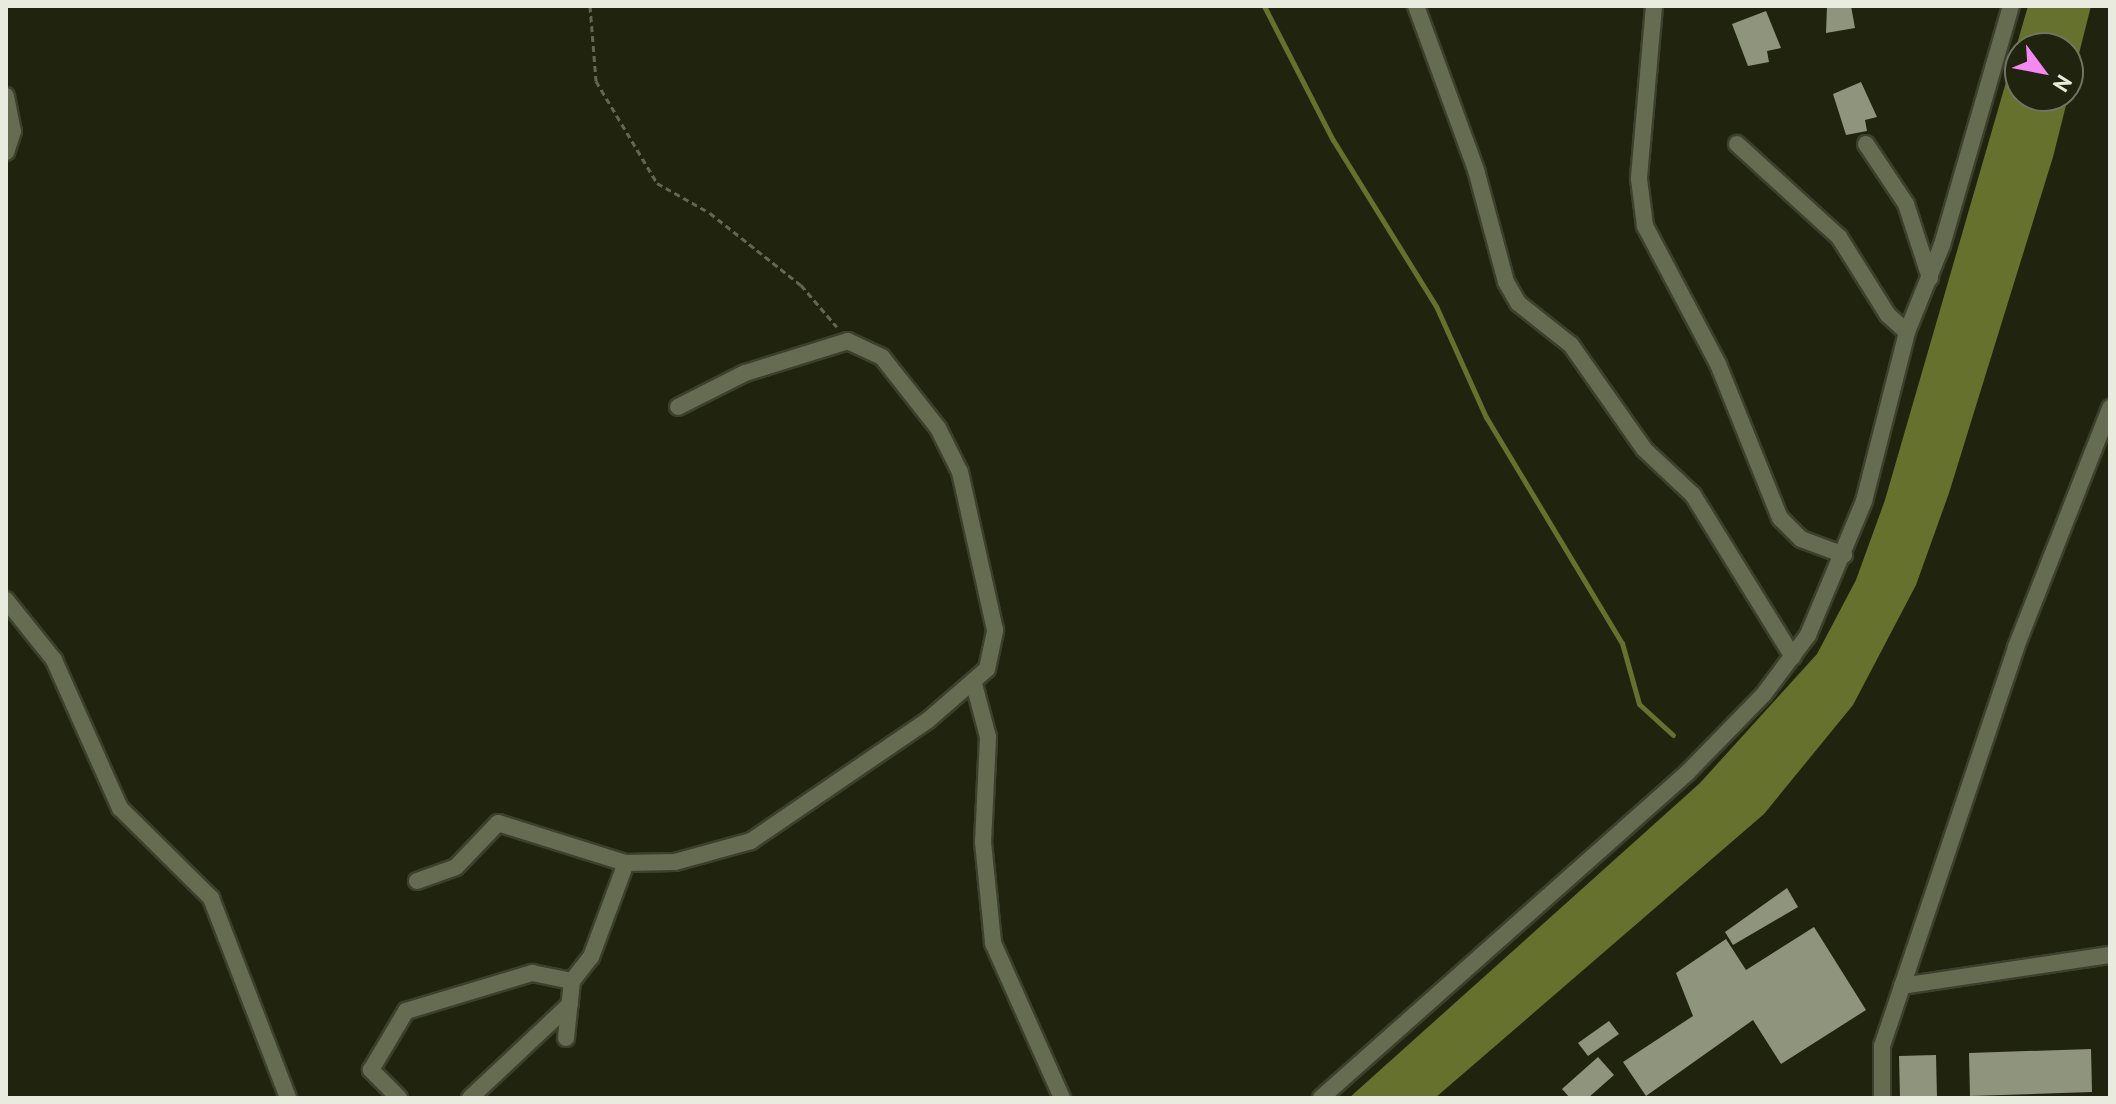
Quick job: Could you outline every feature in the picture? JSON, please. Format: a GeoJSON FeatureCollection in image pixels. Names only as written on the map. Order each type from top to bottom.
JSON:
{"type":"FeatureCollection","features":[{"type":"Feature","properties":{"kind":"street"},"geometry":{"type":"LineString","coordinates":[[1416,6],[1473,158],[1506,282],[1518,303],[1571,345],[1644,449],[1693,495],[1793,657]]}},
{"type":"Feature","properties":{"kind":"street"},"geometry":{"type":"LineString","coordinates":[[1654,6],[1639,179],[1645,226],[1718,364],[1780,518],[1801,539],[1844,555]]}},
{"type":"Feature","properties":{"kind":"street"},"geometry":{"type":"LineString","coordinates":[[1321,1098],[1687,773],[1793,657],[1844,555],[1907,332],[1930,278],[2011,6]]}},
{"type":"Feature","properties":{"kind":"street"},"geometry":{"type":"LineString","coordinates":[[6,96],[13,119],[6,152]]}},
{"type":"Feature","properties":{"kind":"street"},"geometry":{"type":"LineString","coordinates":[[1737,144],[1839,237],[1907,332]]}},
{"type":"Feature","properties":{"kind":"street"},"geometry":{"type":"LineString","coordinates":[[1866,144],[1906,204],[1930,278]]}},
{"type":"Feature","properties":{"kind":"street"},"geometry":{"type":"LineString","coordinates":[[417,881],[456,867],[498,823],[626,863],[675,862],[766,835],[974,684],[996,640],[960,472],[938,428],[882,357],[848,341],[745,373],[678,407]]}},
{"type":"Feature","properties":{"kind":"street"},"geometry":{"type":"LineString","coordinates":[[1882,1098],[1882,1046],[2016,647],[2110,408]]}},
{"type":"Feature","properties":{"kind":"street"},"geometry":{"type":"LineString","coordinates":[[6,600],[54,660],[120,808],[211,898],[288,1098]]}},
{"type":"Feature","properties":{"kind":"street"},"geometry":{"type":"LineString","coordinates":[[974,684],[988,737],[982,813],[993,943],[1062,1098]]}},
{"type":"Feature","properties":{"kind":"street"},"geometry":{"type":"LineString","coordinates":[[566,1038],[572,981],[591,957],[626,863]]}},
{"type":"Feature","properties":{"kind":"street"},"geometry":{"type":"LineString","coordinates":[[1902,986],[2110,955]]}},
{"type":"Feature","properties":{"kind":"street"},"geometry":{"type":"LineString","coordinates":[[399,1098],[371,1070],[406,1011],[532,973],[572,981]]}},
{"type":"Feature","properties":{"kind":"street"},"geometry":{"type":"LineString","coordinates":[[470,1098],[570,1004]]}},
{"type":"Feature","properties":{"kind":"path"},"geometry":{"type":"LineString","coordinates":[[590,6],[596,81],[657,183],[710,213],[801,285],[848,341]]}},
{"type":"Feature","properties":{"kind":"shaded area"},"geometry":{"type":"Polygon","coordinates":[[[2028,6],[2091,6],[2084,34],[2020,32],[2028,6]]]}},
{"type":"Feature","properties":{"kind":"shaded area"},"geometry":{"type":"Polygon","coordinates":[[[2004,89],[2004,112],[2064,112],[1949,493],[1916,585],[1853,705],[1764,814],[1435,1098],[1349,1098],[1700,783],[1817,654],[1856,580],[1885,500],[2004,89]]]}},
{"type":"Feature","properties":{"kind":"building"},"geometry":{"type":"Polygon","coordinates":[[[1827,6],[1851,6],[1855,28],[1826,33],[1827,6]]]}},
{"type":"Feature","properties":{"kind":"building"},"geometry":{"type":"Polygon","coordinates":[[[1766,11],[1781,48],[1767,51],[1769,62],[1748,66],[1732,24],[1766,11]]]}},
{"type":"Feature","properties":{"kind":"building"},"geometry":{"type":"Polygon","coordinates":[[[1861,82],[1877,117],[1865,120],[1867,131],[1846,135],[1833,94],[1861,82]]]}},
{"type":"Feature","properties":{"kind":"building"},"geometry":{"type":"Polygon","coordinates":[[[1787,888],[1798,907],[1733,945],[1725,932],[1787,888]]]}},
{"type":"Feature","properties":{"kind":"building"},"geometry":{"type":"Polygon","coordinates":[[[1814,927],[1866,1010],[1781,1064],[1753,1020],[1646,1096],[1623,1062],[1693,1016],[1676,973],[1726,939],[1746,970],[1814,927]]]}},
{"type":"Feature","properties":{"kind":"building"},"geometry":{"type":"Polygon","coordinates":[[[1609,1021],[1619,1034],[1588,1056],[1578,1043],[1609,1021]]]}},
{"type":"Feature","properties":{"kind":"building"},"geometry":{"type":"Polygon","coordinates":[[[2091,1049],[2092,1092],[1970,1096],[1969,1053],[2091,1049]]]}},
{"type":"Feature","properties":{"kind":"building"},"geometry":{"type":"Polygon","coordinates":[[[1936,1055],[1937,1098],[1900,1098],[1899,1056],[1936,1055]]]}},
{"type":"Feature","properties":{"kind":"building"},"geometry":{"type":"Polygon","coordinates":[[[1598,1057],[1614,1075],[1588,1098],[1570,1098],[1562,1089],[1598,1057]]]}},
{"type":"Feature","properties":{"kind":"waterway"},"geometry":{"type":"LineString","coordinates":[[1264,6],[1333,140],[1436,306],[1486,417],[1622,643],[1639,704],[1673,735]]}}]}
